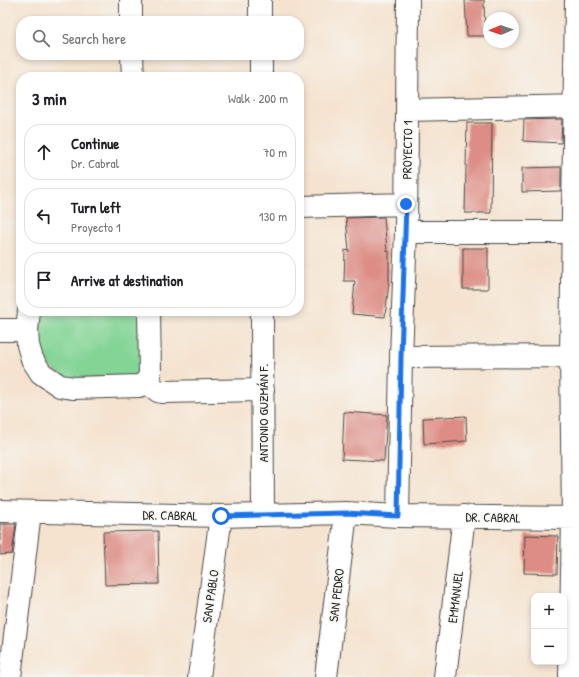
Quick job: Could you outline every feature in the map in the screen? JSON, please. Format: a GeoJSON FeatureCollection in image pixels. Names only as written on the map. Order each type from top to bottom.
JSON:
{"type":"FeatureCollection","features":[{"type":"Feature","properties":{"kind":"street"},"geometry":{"type":"LineString","coordinates":[[131,0],[131,16]]}},
{"type":"Feature","properties":{"kind":"street"},"geometry":{"type":"LineString","coordinates":[[260,0],[260,16]]}},
{"type":"Feature","properties":{"kind":"street","name":"PROYECTO 1"},"geometry":{"type":"LineString","coordinates":[[398,516],[401,357],[406,232],[408,0]]}},
{"type":"Feature","properties":{"kind":"street"},"geometry":{"type":"LineString","coordinates":[[570,677],[576,518],[576,0]]}},
{"type":"Feature","properties":{"kind":"street"},"geometry":{"type":"LineString","coordinates":[[132,60],[133,72]]}},
{"type":"Feature","properties":{"kind":"street"},"geometry":{"type":"LineString","coordinates":[[261,60],[261,72]]}},
{"type":"Feature","properties":{"kind":"street"},"geometry":{"type":"LineString","coordinates":[[407,110],[577,106]]}},
{"type":"Feature","properties":{"kind":"street"},"geometry":{"type":"LineString","coordinates":[[304,206],[406,204]]}},
{"type":"Feature","properties":{"kind":"street"},"geometry":{"type":"LineString","coordinates":[[406,232],[576,232]]}},
{"type":"Feature","properties":{"kind":"street"},"geometry":{"type":"LineString","coordinates":[[0,330],[28,320],[28,345],[32,359],[41,373],[60,386],[74,388],[139,386],[146,382],[150,375],[149,316]]}},
{"type":"Feature","properties":{"kind":"street","name":"ANTONIO GUZMÁN F."},"geometry":{"type":"LineString","coordinates":[[262,316],[263,515]]}},
{"type":"Feature","properties":{"kind":"street"},"geometry":{"type":"LineString","coordinates":[[401,357],[575,356]]}},
{"type":"Feature","properties":{"kind":"street"},"geometry":{"type":"LineString","coordinates":[[146,382],[162,392],[263,390]]}},
{"type":"Feature","properties":{"kind":"street","name":"DR. CABRAL"},"geometry":{"type":"LineString","coordinates":[[0,511],[221,516],[346,513],[398,516],[576,518]]}},
{"type":"Feature","properties":{"kind":"street"},"geometry":{"type":"LineString","coordinates":[[10,677],[30,512]]}},
{"type":"Feature","properties":{"kind":"street","name":"SAN PEDRO"},"geometry":{"type":"LineString","coordinates":[[326,677],[346,513]]}},
{"type":"Feature","properties":{"kind":"street","name":"SAN PABLO"},"geometry":{"type":"LineString","coordinates":[[198,677],[221,516]]}},
{"type":"Feature","properties":{"kind":"street","name":"EMMANUEL"},"geometry":{"type":"LineString","coordinates":[[445,677],[464,516]]}},
{"type":"Feature","properties":{"kind":"green space"},"geometry":{"type":"Polygon","coordinates":[[[40,316],[141,316],[141,377],[67,379],[41,360],[40,316]]]}},
{"type":"Feature","properties":{"kind":"building"},"geometry":{"type":"Polygon","coordinates":[[[465,0],[484,0],[483,36],[467,36],[465,0]]]}},
{"type":"Feature","properties":{"kind":"building"},"geometry":{"type":"Polygon","coordinates":[[[562,119],[561,143],[523,141],[524,120],[562,119]]]}},
{"type":"Feature","properties":{"kind":"building"},"geometry":{"type":"Polygon","coordinates":[[[467,123],[492,123],[491,213],[465,213],[467,123]]]}},
{"type":"Feature","properties":{"kind":"building"},"geometry":{"type":"Polygon","coordinates":[[[561,167],[561,191],[522,192],[522,168],[561,167]]]}},
{"type":"Feature","properties":{"kind":"building"},"geometry":{"type":"Polygon","coordinates":[[[384,217],[387,251],[389,251],[389,282],[385,317],[352,314],[355,281],[344,281],[345,250],[349,251],[346,218],[384,217]]]}},
{"type":"Feature","properties":{"kind":"building"},"geometry":{"type":"Polygon","coordinates":[[[463,248],[488,248],[488,289],[463,289],[463,248]]]}},
{"type":"Feature","properties":{"kind":"building"},"geometry":{"type":"Polygon","coordinates":[[[344,412],[387,415],[384,461],[342,459],[344,412]]]}},
{"type":"Feature","properties":{"kind":"building"},"geometry":{"type":"Polygon","coordinates":[[[466,416],[467,441],[424,444],[423,418],[466,416]]]}},
{"type":"Feature","properties":{"kind":"building"},"geometry":{"type":"Polygon","coordinates":[[[0,524],[16,524],[12,554],[0,555],[0,524]]]}},
{"type":"Feature","properties":{"kind":"building"},"geometry":{"type":"Polygon","coordinates":[[[158,531],[159,584],[105,585],[103,532],[158,531]]]}},
{"type":"Feature","properties":{"kind":"building"},"geometry":{"type":"Polygon","coordinates":[[[525,535],[558,536],[557,574],[524,573],[525,535]]]}},
{"type":"Feature","properties":{"kind":"route"},"geometry":{"type":"LineString","coordinates":[[221,516],[346,513],[398,516],[406,204]]}}]}
